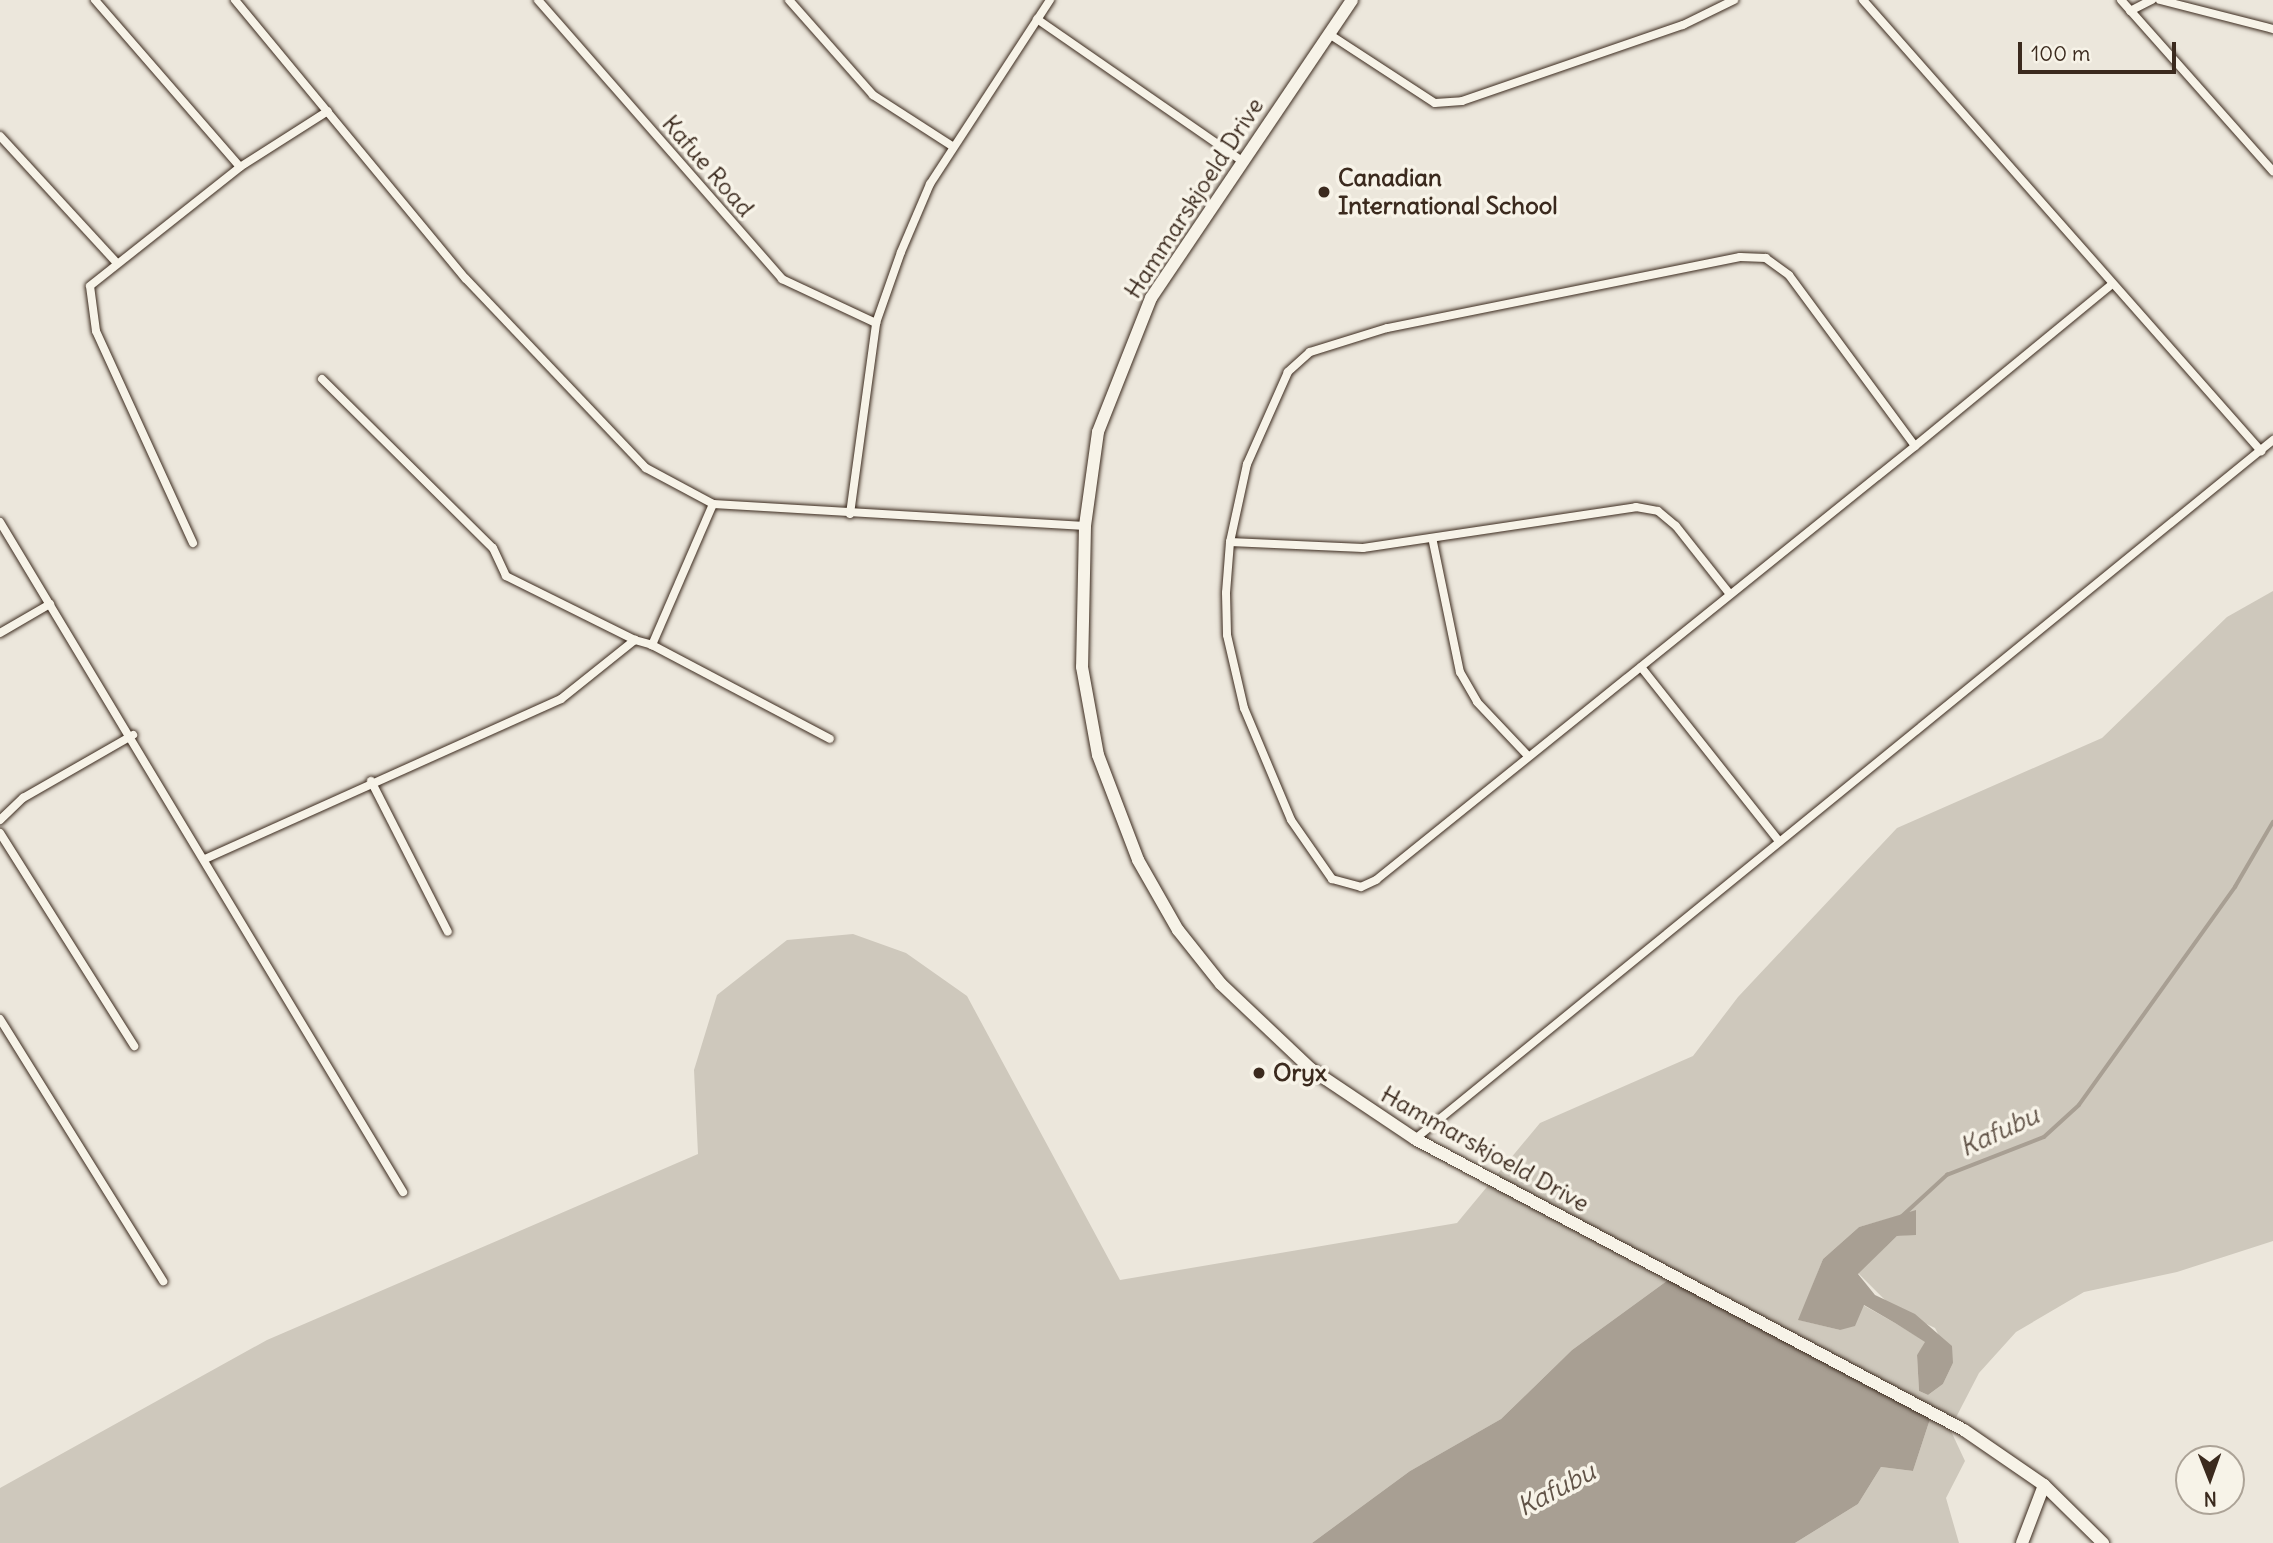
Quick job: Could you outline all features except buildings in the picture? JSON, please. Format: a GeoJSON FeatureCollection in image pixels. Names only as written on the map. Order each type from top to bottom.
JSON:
{"type":"FeatureCollection","features":[{"type":"Feature","properties":{"kind":"main road","name":"Hammarskjoeld Drive"},"geometry":{"type":"LineString","coordinates":[[1352,0],[1151,298],[1117,374],[1098,432],[1085,526],[1082,656],[1090,718],[1139,860],[1178,930],[1270,1035],[1415,1139],[1964,1430],[2044,1485],[2103,1543]]}},
{"type":"Feature","properties":{"kind":"main road"},"geometry":{"type":"LineString","coordinates":[[2022,1543],[2044,1485]]}},
{"type":"Feature","properties":{"kind":"street"},"geometry":{"type":"LineString","coordinates":[[95,0],[240,167]]}},
{"type":"Feature","properties":{"kind":"street"},"geometry":{"type":"LineString","coordinates":[[235,0],[466,279],[629,456],[713,503],[1085,526]]}},
{"type":"Feature","properties":{"kind":"street","name":"Kafue Road"},"geometry":{"type":"LineString","coordinates":[[538,0],[782,279],[876,323]]}},
{"type":"Feature","properties":{"kind":"street"},"geometry":{"type":"LineString","coordinates":[[789,0],[873,95],[952,146]]}},
{"type":"Feature","properties":{"kind":"street"},"geometry":{"type":"LineString","coordinates":[[850,513],[876,323],[930,184],[952,146],[1050,0]]}},
{"type":"Feature","properties":{"kind":"street"},"geometry":{"type":"LineString","coordinates":[[1329,34],[1435,103],[1462,101],[1683,25],[1734,0]]}},
{"type":"Feature","properties":{"kind":"street"},"geometry":{"type":"LineString","coordinates":[[1863,0],[2111,285],[2261,451]]}},
{"type":"Feature","properties":{"kind":"street"},"geometry":{"type":"LineString","coordinates":[[2120,0],[2273,172]]}},
{"type":"Feature","properties":{"kind":"street"},"geometry":{"type":"LineString","coordinates":[[2130,11],[2152,0]]}},
{"type":"Feature","properties":{"kind":"street"},"geometry":{"type":"LineString","coordinates":[[2160,0],[2273,29]]}},
{"type":"Feature","properties":{"kind":"street"},"geometry":{"type":"LineString","coordinates":[[1037,19],[1242,161]]}},
{"type":"Feature","properties":{"kind":"street"},"geometry":{"type":"LineString","coordinates":[[193,543],[96,331],[90,286],[116,262],[240,167],[328,111]]}},
{"type":"Feature","properties":{"kind":"street"},"geometry":{"type":"LineString","coordinates":[[0,136],[116,262]]}},
{"type":"Feature","properties":{"kind":"street"},"geometry":{"type":"LineString","coordinates":[[2266,163],[2273,156]]}},
{"type":"Feature","properties":{"kind":"street"},"geometry":{"type":"LineString","coordinates":[[1915,446],[1789,275],[1766,258],[1740,257],[1342,338],[1310,352],[1288,372],[1267,412],[1230,542],[1227,635],[1247,719],[1270,782],[1332,880],[1361,887],[1376,880],[1729,593],[1915,446],[2111,285]]}},
{"type":"Feature","properties":{"kind":"street"},"geometry":{"type":"LineString","coordinates":[[322,379],[493,548],[506,576],[635,640],[652,645],[830,739]]}},
{"type":"Feature","properties":{"kind":"street"},"geometry":{"type":"LineString","coordinates":[[1415,1139],[1778,840],[2273,440]]}},
{"type":"Feature","properties":{"kind":"street"},"geometry":{"type":"LineString","coordinates":[[652,645],[713,503]]}},
{"type":"Feature","properties":{"kind":"street"},"geometry":{"type":"LineString","coordinates":[[1230,542],[1313,550],[1433,542],[1636,507],[1658,511],[1676,526],[1729,593]]}},
{"type":"Feature","properties":{"kind":"street"},"geometry":{"type":"LineString","coordinates":[[0,522],[133,735],[403,1192]]}},
{"type":"Feature","properties":{"kind":"street"},"geometry":{"type":"LineString","coordinates":[[1433,542],[1460,672],[1477,702],[1528,757]]}},
{"type":"Feature","properties":{"kind":"street"},"geometry":{"type":"LineString","coordinates":[[0,633],[50,604]]}},
{"type":"Feature","properties":{"kind":"street"},"geometry":{"type":"LineString","coordinates":[[205,859],[371,781],[561,699],[635,640]]}},
{"type":"Feature","properties":{"kind":"street"},"geometry":{"type":"LineString","coordinates":[[1641,667],[1778,840]]}},
{"type":"Feature","properties":{"kind":"street"},"geometry":{"type":"LineString","coordinates":[[0,820],[23,798],[133,735]]}},
{"type":"Feature","properties":{"kind":"street"},"geometry":{"type":"LineString","coordinates":[[371,781],[448,932]]}},
{"type":"Feature","properties":{"kind":"street"},"geometry":{"type":"LineString","coordinates":[[0,833],[134,1046]]}},
{"type":"Feature","properties":{"kind":"street"},"geometry":{"type":"LineString","coordinates":[[0,1019],[163,1281]]}},
{"type":"Feature","properties":{"kind":"shaded area"},"geometry":{"type":"Polygon","coordinates":[[[2273,591],[2273,1241],[2177,1272],[2084,1292],[2016,1332],[1979,1373],[1950,1429],[1965,1461],[1946,1498],[1959,1543],[1795,1543],[1858,1504],[1881,1467],[1913,1471],[1932,1413],[1675,1275],[1572,1350],[1501,1419],[1410,1471],[1312,1543],[0,1543],[0,1488],[267,1340],[698,1154],[694,1070],[717,995],[787,940],[853,934],[906,953],[967,996],[1120,1280],[1457,1223],[1540,1123],[1693,1056],[1738,997],[1897,828],[2102,738],[2227,617],[2273,591]],[[1916,1211],[1859,1227],[1823,1259],[1799,1320],[1840,1330],[1863,1305],[1895,1323],[1926,1342],[1917,1355],[1919,1391],[1928,1395],[1943,1384],[1953,1363],[1935,1328],[1893,1308],[1858,1273],[1897,1236],[1916,1234],[1916,1211]]]}},
{"type":"Feature","properties":{"kind":"water"},"geometry":{"type":"Polygon","coordinates":[[[1916,1210],[1916,1235],[1897,1236],[1858,1274],[1875,1295],[1915,1314],[1952,1346],[1953,1363],[1943,1384],[1928,1395],[1919,1391],[1917,1355],[1925,1342],[1864,1305],[1855,1326],[1840,1330],[1798,1320],[1823,1259],[1859,1227],[1916,1210]]]}},
{"type":"Feature","properties":{"kind":"water"},"geometry":{"type":"Polygon","coordinates":[[[1675,1275],[1932,1413],[1913,1471],[1881,1467],[1858,1504],[1795,1543],[1312,1543],[1410,1471],[1501,1419],[1572,1350],[1675,1275]]]}},
{"type":"Feature","properties":{"kind":"waterway","name":"Kafubu"},"geometry":{"type":"LineString","coordinates":[[1900,1218],[1947,1175],[2044,1137],[2079,1105],[2235,887],[2273,822]]}},
{"type":"Feature","properties":{"kind":"place","name":"Canadian International School"},"geometry":{"type":"Point","coordinates":[1324,192]}},
{"type":"Feature","properties":{"kind":"place","name":"Oryx"},"geometry":{"type":"Point","coordinates":[1259,1073]}}]}
